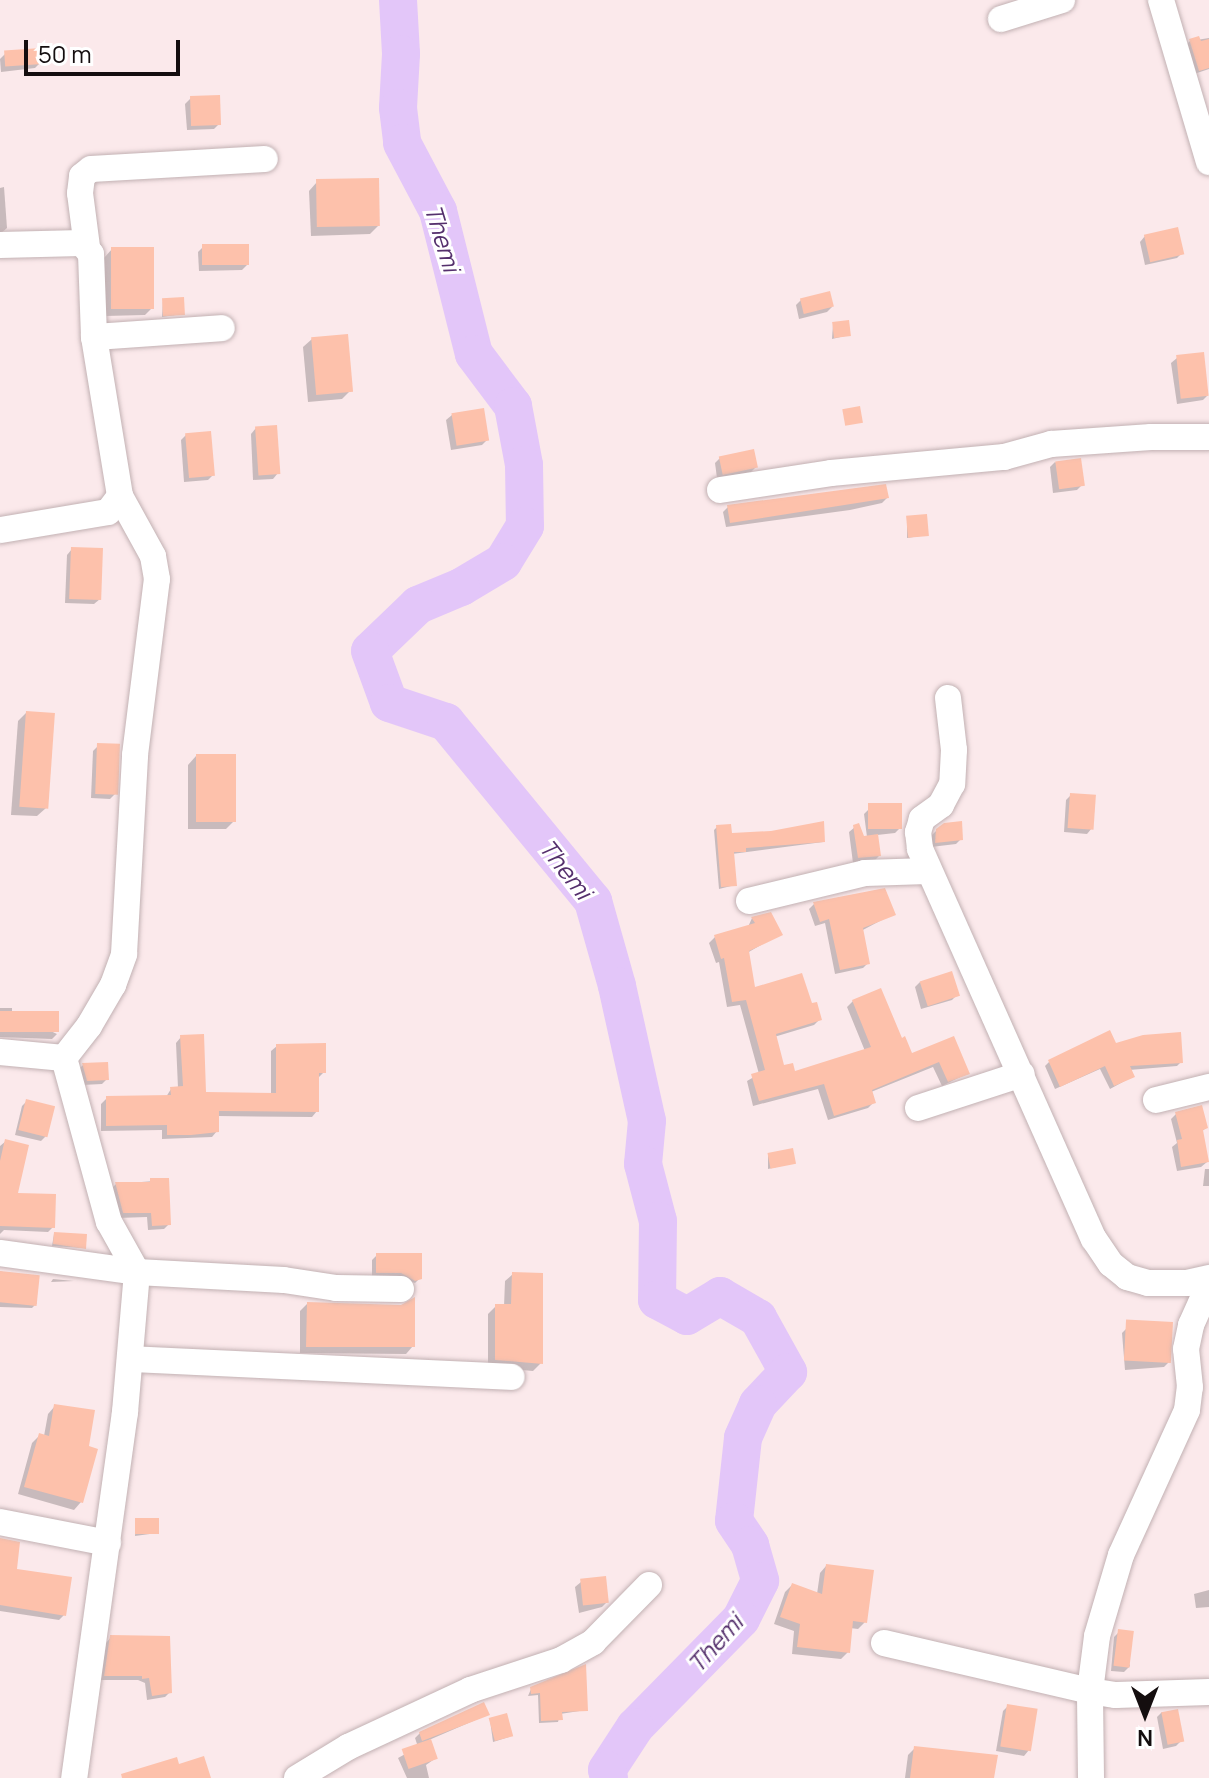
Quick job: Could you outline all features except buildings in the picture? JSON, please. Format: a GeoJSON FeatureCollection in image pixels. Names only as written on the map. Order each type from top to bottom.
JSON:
{"type":"FeatureCollection","features":[{"type":"Feature","properties":{"kind":"street"},"geometry":{"type":"LineString","coordinates":[[1001,19],[1062,0]]}},
{"type":"Feature","properties":{"kind":"street"},"geometry":{"type":"LineString","coordinates":[[1161,0],[1208,157]]}},
{"type":"Feature","properties":{"kind":"street"},"geometry":{"type":"LineString","coordinates":[[64,1058],[89,1026],[113,985],[124,954],[135,755],[157,579],[153,556],[120,496],[94,337],[94,272],[87,247],[80,193],[82,176],[91,169],[265,159]]}},
{"type":"Feature","properties":{"kind":"street"},"geometry":{"type":"LineString","coordinates":[[0,245],[69,241],[87,247]]}},
{"type":"Feature","properties":{"kind":"street"},"geometry":{"type":"LineString","coordinates":[[94,337],[222,328]]}},
{"type":"Feature","properties":{"kind":"street"},"geometry":{"type":"LineString","coordinates":[[720,490],[831,473],[1004,457],[1051,444],[1151,437],[1209,437]]}},
{"type":"Feature","properties":{"kind":"street"},"geometry":{"type":"LineString","coordinates":[[0,530],[108,512],[120,496]]}},
{"type":"Feature","properties":{"kind":"street"},"geometry":{"type":"LineString","coordinates":[[948,698],[954,750],[952,784],[941,805],[922,819],[918,832],[928,871],[1094,1239],[1111,1264],[1127,1277],[1148,1283],[1187,1283],[1209,1278]]}},
{"type":"Feature","properties":{"kind":"street"},"geometry":{"type":"LineString","coordinates":[[749,901],[865,873],[928,871]]}},
{"type":"Feature","properties":{"kind":"street"},"geometry":{"type":"LineString","coordinates":[[0,1052],[64,1058]]}},
{"type":"Feature","properties":{"kind":"street"},"geometry":{"type":"LineString","coordinates":[[64,1058],[109,1222],[137,1272],[108,1543],[74,1778]]}},
{"type":"Feature","properties":{"kind":"street"},"geometry":{"type":"LineString","coordinates":[[918,1108],[1022,1074]]}},
{"type":"Feature","properties":{"kind":"street"},"geometry":{"type":"LineString","coordinates":[[1156,1100],[1209,1087]]}},
{"type":"Feature","properties":{"kind":"street"},"geometry":{"type":"LineString","coordinates":[[0,1253],[137,1272],[284,1280],[336,1288],[401,1289]]}},
{"type":"Feature","properties":{"kind":"street"},"geometry":{"type":"LineString","coordinates":[[1091,1778],[1090,1691],[1097,1636],[1121,1555],[1187,1410],[1186,1349],[1191,1325],[1209,1285]]}},
{"type":"Feature","properties":{"kind":"street"},"geometry":{"type":"LineString","coordinates":[[130,1359],[512,1377]]}},
{"type":"Feature","properties":{"kind":"street"},"geometry":{"type":"LineString","coordinates":[[0,1522],[108,1543]]}},
{"type":"Feature","properties":{"kind":"street"},"geometry":{"type":"LineString","coordinates":[[297,1778],[348,1747],[470,1690],[561,1660],[593,1642],[649,1585]]}},
{"type":"Feature","properties":{"kind":"street"},"geometry":{"type":"LineString","coordinates":[[884,1643],[1116,1695],[1209,1692]]}},
{"type":"Feature","properties":{"kind":"waterway","name":"Themi"},"geometry":{"type":"LineString","coordinates":[[398,0],[401,54],[398,108],[402,143],[438,211],[474,354],[513,406],[524,465],[525,526],[503,562],[461,587],[418,605],[370,651],[389,703],[446,722],[593,901],[617,986],[647,1121],[643,1164],[658,1221],[657,1300],[687,1316],[720,1296],[758,1318],[788,1372],[758,1404],[743,1438],[734,1521],[750,1545],[760,1581],[741,1619],[635,1727],[607,1770],[609,1778]]}}]}
